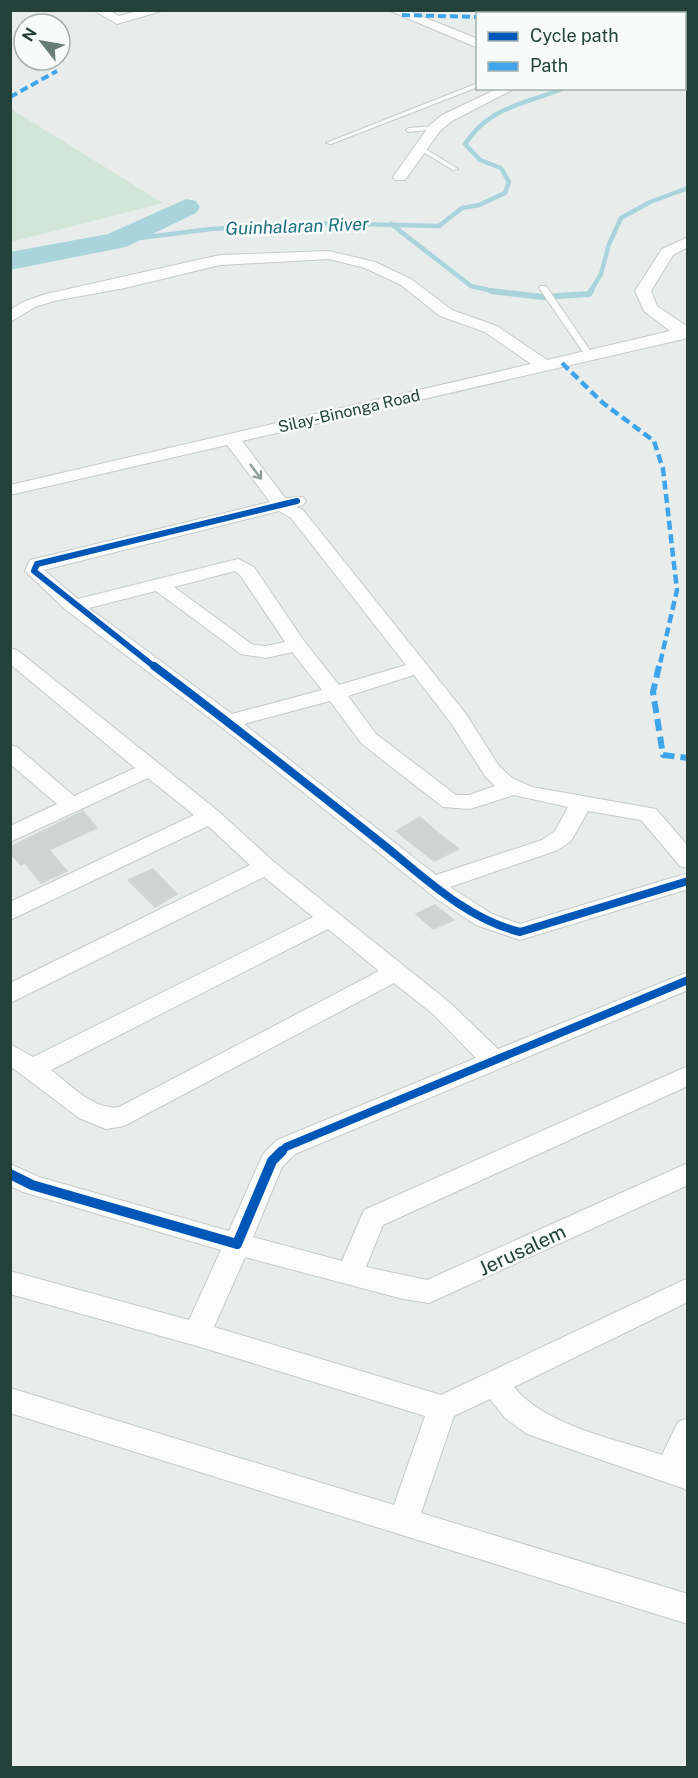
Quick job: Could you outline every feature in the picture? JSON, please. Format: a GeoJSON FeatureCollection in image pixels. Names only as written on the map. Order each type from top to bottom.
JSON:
{"type":"FeatureCollection","features":[{"type":"Feature","properties":{"kind":"street"},"geometry":{"type":"LineString","coordinates":[[99,10],[119,24],[159,10]]}},
{"type":"Feature","properties":{"kind":"street"},"geometry":{"type":"LineString","coordinates":[[394,10],[476,44]]}},
{"type":"Feature","properties":{"kind":"street"},"geometry":{"type":"LineString","coordinates":[[400,177],[435,128],[447,117],[506,90]]}},
{"type":"Feature","properties":{"kind":"street"},"geometry":{"type":"LineString","coordinates":[[685,333],[650,308],[643,291],[667,252],[687,241]]}},
{"type":"Feature","properties":{"kind":"street"},"geometry":{"type":"LineString","coordinates":[[10,317],[30,304],[51,297],[125,283],[220,260],[329,255],[370,265],[406,282],[446,314],[491,329],[545,366]]}},
{"type":"Feature","properties":{"kind":"street","name":"Silay-Binonga Road"},"geometry":{"type":"LineString","coordinates":[[10,490],[685,333]]}},
{"type":"Feature","properties":{"kind":"street"},"geometry":{"type":"LineString","coordinates":[[237,436],[459,719],[492,771],[513,788],[581,803],[648,814],[687,861]]}},
{"type":"Feature","properties":{"kind":"street"},"geometry":{"type":"LineString","coordinates":[[292,507],[37,564],[34,571],[73,606],[228,722],[434,884],[488,923],[505,930],[520,932],[687,881]]}},
{"type":"Feature","properties":{"kind":"street"},"geometry":{"type":"LineString","coordinates":[[73,606],[233,565],[242,567],[297,645],[369,739],[451,802],[470,802],[513,788]]}},
{"type":"Feature","properties":{"kind":"street"},"geometry":{"type":"LineString","coordinates":[[158,584],[248,650],[266,652],[297,645]]}},
{"type":"Feature","properties":{"kind":"street"},"geometry":{"type":"LineString","coordinates":[[10,654],[210,816],[266,867],[394,973],[450,1016],[493,1059]]}},
{"type":"Feature","properties":{"kind":"street"},"geometry":{"type":"LineString","coordinates":[[228,722],[417,668]]}},
{"type":"Feature","properties":{"kind":"street"},"geometry":{"type":"LineString","coordinates":[[10,752],[72,806]]}},
{"type":"Feature","properties":{"kind":"street"},"geometry":{"type":"LineString","coordinates":[[10,835],[150,769]]}},
{"type":"Feature","properties":{"kind":"street"},"geometry":{"type":"LineString","coordinates":[[434,884],[550,845],[563,836],[581,803]]}},
{"type":"Feature","properties":{"kind":"street"},"geometry":{"type":"LineString","coordinates":[[10,912],[210,816]]}},
{"type":"Feature","properties":{"kind":"street"},"geometry":{"type":"LineString","coordinates":[[10,994],[266,867]]}},
{"type":"Feature","properties":{"kind":"street"},"geometry":{"type":"LineString","coordinates":[[31,1069],[329,919]]}},
{"type":"Feature","properties":{"kind":"street"},"geometry":{"type":"LineString","coordinates":[[10,1053],[97,1115],[106,1119],[124,1116],[394,973]]}},
{"type":"Feature","properties":{"kind":"street"},"geometry":{"type":"LineString","coordinates":[[197,1334],[272,1161],[286,1147],[687,980]]}},
{"type":"Feature","properties":{"kind":"street"},"geometry":{"type":"LineString","coordinates":[[350,1274],[373,1218],[687,1075]]}},
{"type":"Feature","properties":{"kind":"street","name":"Jerusalem"},"geometry":{"type":"LineString","coordinates":[[10,1174],[33,1185],[237,1244],[403,1288],[429,1292],[687,1173]]}},
{"type":"Feature","properties":{"kind":"street"},"geometry":{"type":"LineString","coordinates":[[10,1282],[197,1334],[441,1408],[495,1384],[687,1289]]}},
{"type":"Feature","properties":{"kind":"street"},"geometry":{"type":"LineString","coordinates":[[495,1384],[515,1409],[537,1425],[680,1475],[687,1431]]}},
{"type":"Feature","properties":{"kind":"street"},"geometry":{"type":"LineString","coordinates":[[10,1400],[405,1520],[687,1609]]}},
{"type":"Feature","properties":{"kind":"street"},"geometry":{"type":"LineString","coordinates":[[405,1520],[441,1408]]}},
{"type":"Feature","properties":{"kind":"lane"},"geometry":{"type":"LineString","coordinates":[[329,143],[476,85]]}},
{"type":"Feature","properties":{"kind":"lane"},"geometry":{"type":"LineString","coordinates":[[409,130],[435,128]]}},
{"type":"Feature","properties":{"kind":"lane"},"geometry":{"type":"LineString","coordinates":[[422,149],[455,169]]}},
{"type":"Feature","properties":{"kind":"lane"},"geometry":{"type":"LineString","coordinates":[[544,290],[590,356]]}},
{"type":"Feature","properties":{"kind":"green space"},"geometry":{"type":"Polygon","coordinates":[[[11,109],[163,203],[11,242],[11,109]]]}},
{"type":"Feature","properties":{"kind":"building"},"geometry":{"type":"Polygon","coordinates":[[[83,811],[97,828],[49,850],[67,871],[41,883],[25,863],[21,865],[10,853],[10,847],[83,811]]]}},
{"type":"Feature","properties":{"kind":"building"},"geometry":{"type":"Polygon","coordinates":[[[420,817],[459,849],[434,861],[396,831],[420,817]]]}},
{"type":"Feature","properties":{"kind":"building"},"geometry":{"type":"Polygon","coordinates":[[[153,869],[177,894],[155,907],[128,880],[153,869]]]}},
{"type":"Feature","properties":{"kind":"building"},"geometry":{"type":"Polygon","coordinates":[[[435,905],[454,920],[433,929],[416,914],[435,905]]]}},
{"type":"Feature","properties":{"kind":"waterway"},"geometry":{"type":"LineString","coordinates":[[392,225],[439,226],[462,208],[479,205],[505,193],[509,182],[501,168],[480,160],[465,144],[475,131],[497,114],[558,90]]}},
{"type":"Feature","properties":{"kind":"waterway","name":"Guinhalaran River"},"geometry":{"type":"LineString","coordinates":[[590,292],[601,274],[609,244],[621,218],[650,202],[688,188]]}},
{"type":"Feature","properties":{"kind":"waterway","name":"Guinhalaran River"},"geometry":{"type":"LineString","coordinates":[[10,261],[116,241],[186,207]]}},
{"type":"Feature","properties":{"kind":"waterway","name":"Guinhalaran River"},"geometry":{"type":"LineString","coordinates":[[116,241],[211,229],[313,223],[392,225]]}},
{"type":"Feature","properties":{"kind":"waterway","name":"Guinhalaran River"},"geometry":{"type":"LineString","coordinates":[[392,225],[471,286],[494,291]]}},
{"type":"Feature","properties":{"kind":"waterway","name":"Guinhalaran River"},"geometry":{"type":"LineString","coordinates":[[494,291],[542,297],[589,294],[591,291]]}},
{"type":"Feature","properties":{"kind":"marked path"},"geometry":{"type":"LineString","coordinates":[[402,15],[476,17]]}},
{"type":"Feature","properties":{"kind":"marked path"},"geometry":{"type":"LineString","coordinates":[[10,97],[32,87],[55,72]]}},
{"type":"Feature","properties":{"kind":"marked path"},"geometry":{"type":"LineString","coordinates":[[562,363],[603,403],[654,441],[663,469],[677,590],[653,692],[663,755],[688,758]]}},
{"type":"Feature","properties":{"kind":"cycle path"},"geometry":{"type":"LineString","coordinates":[[297,501],[37,564],[34,571],[82,611],[377,839],[426,880],[484,919],[503,928],[520,932],[688,881]]}},
{"type":"Feature","properties":{"kind":"cycle path"},"geometry":{"type":"LineString","coordinates":[[10,1174],[32,1185],[237,1244],[272,1161],[286,1147],[688,980]]}}]}
